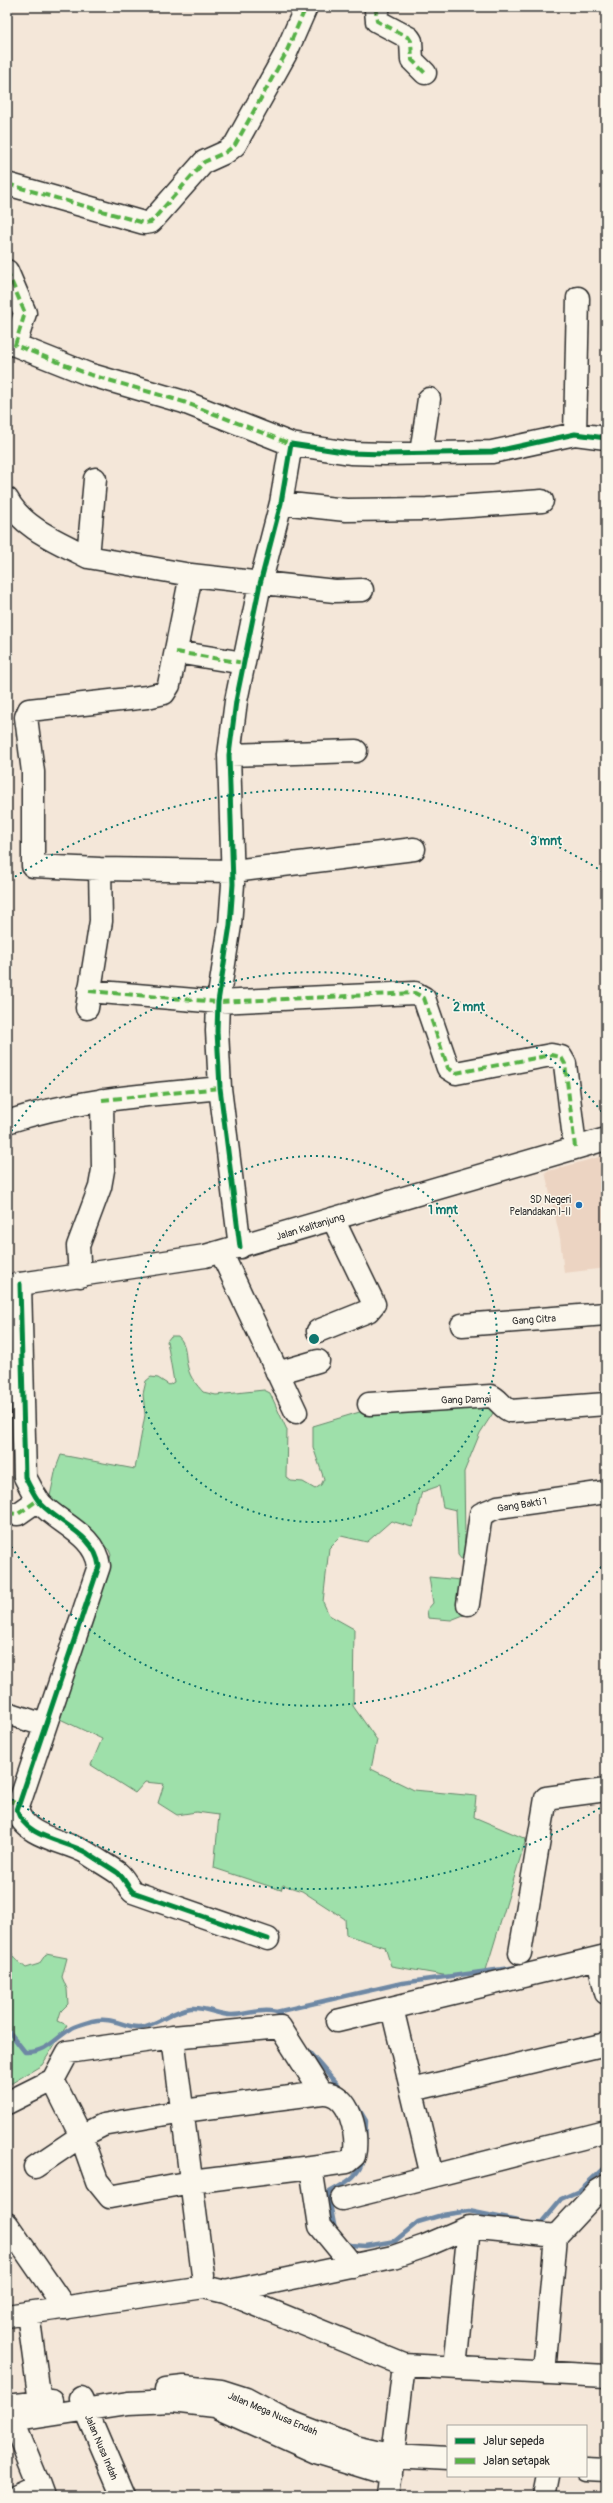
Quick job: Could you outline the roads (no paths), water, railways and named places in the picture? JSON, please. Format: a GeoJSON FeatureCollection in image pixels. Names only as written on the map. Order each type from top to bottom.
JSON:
{"type":"FeatureCollection","features":[{"type":"Feature","properties":{"kind":"street"},"geometry":{"type":"LineString","coordinates":[[7,184],[144,223],[151,222],[204,162],[226,152],[235,145],[285,55],[306,7]]}},
{"type":"Feature","properties":{"kind":"street"},"geometry":{"type":"LineString","coordinates":[[379,7],[376,10],[377,21],[409,38],[411,41],[412,60],[424,73]]}},
{"type":"Feature","properties":{"kind":"street"},"geometry":{"type":"LineString","coordinates":[[7,271],[23,305],[11,352],[184,402],[291,444],[350,453],[492,452],[575,434],[606,438]]}},
{"type":"Feature","properties":{"kind":"street"},"geometry":{"type":"LineString","coordinates":[[575,434],[578,298]]}},
{"type":"Feature","properties":{"kind":"street"},"geometry":{"type":"LineString","coordinates":[[421,453],[429,399]]}},
{"type":"Feature","properties":{"kind":"street"},"geometry":{"type":"LineString","coordinates":[[291,444],[281,503],[260,584],[244,663],[229,755],[234,871],[230,924],[218,1002],[216,1031],[230,1250],[278,1373],[296,1412]]}},
{"type":"Feature","properties":{"kind":"street"},"geometry":{"type":"LineString","coordinates":[[88,557],[95,479]]}},
{"type":"Feature","properties":{"kind":"street"},"geometry":{"type":"LineString","coordinates":[[7,499],[11,506],[28,523],[44,534],[88,557],[191,575],[260,584],[335,591],[362,590]]}},
{"type":"Feature","properties":{"kind":"street"},"geometry":{"type":"LineString","coordinates":[[281,503],[346,510],[427,509],[542,501]]}},
{"type":"Feature","properties":{"kind":"street"},"geometry":{"type":"LineString","coordinates":[[191,575],[169,685],[164,693],[147,697],[29,710],[26,717],[33,772],[33,866],[100,869],[234,871],[414,849]]}},
{"type":"Feature","properties":{"kind":"street"},"geometry":{"type":"LineString","coordinates":[[176,652],[244,663]]}},
{"type":"Feature","properties":{"kind":"street"},"geometry":{"type":"LineString","coordinates":[[229,755],[356,751]]}},
{"type":"Feature","properties":{"kind":"street"},"geometry":{"type":"LineString","coordinates":[[100,869],[101,921],[88,1000],[218,1002],[415,993],[424,998],[448,1068],[451,1072],[456,1073],[551,1055],[561,1057],[565,1064],[573,1133]]}},
{"type":"Feature","properties":{"kind":"street"},"geometry":{"type":"LineString","coordinates":[[7,1122],[31,1113],[102,1100],[220,1088]]}},
{"type":"Feature","properties":{"kind":"street"},"geometry":{"type":"LineString","coordinates":[[80,1276],[78,1246],[100,1187],[103,1170],[102,1100]]}},
{"type":"Feature","properties":{"kind":"street","name":"Jalan Kalitanjung"},"geometry":{"type":"LineString","coordinates":[[13,1285],[155,1265],[230,1250],[333,1219],[573,1133],[606,1139]]}},
{"type":"Feature","properties":{"kind":"street"},"geometry":{"type":"LineString","coordinates":[[318,1331],[368,1311],[374,1304],[333,1219]]}},
{"type":"Feature","properties":{"kind":"street"},"geometry":{"type":"LineString","coordinates":[[13,1285],[25,1477],[38,1500],[76,1530],[98,1554],[99,1566],[44,1725],[13,1802],[20,1820],[31,1829],[85,1852],[119,1874],[125,1884],[134,1892],[268,1939]]}},
{"type":"Feature","properties":{"kind":"street","name":"Gang Citra"},"geometry":{"type":"LineString","coordinates":[[462,1325],[606,1314]]}},
{"type":"Feature","properties":{"kind":"street"},"geometry":{"type":"LineString","coordinates":[[278,1373],[318,1361]]}},
{"type":"Feature","properties":{"kind":"street","name":"Gang Damai"},"geometry":{"type":"LineString","coordinates":[[369,1404],[491,1396],[497,1398],[502,1406],[511,1411],[606,1404]]}},
{"type":"Feature","properties":{"kind":"street","name":"Gang Bakti 1"},"geometry":{"type":"LineString","coordinates":[[468,1604],[481,1514],[498,1507],[606,1492]]}},
{"type":"Feature","properties":{"kind":"street"},"geometry":{"type":"LineString","coordinates":[[7,1513],[18,1514],[38,1500]]}},
{"type":"Feature","properties":{"kind":"street"},"geometry":{"type":"LineString","coordinates":[[7,1713],[44,1725]]}},
{"type":"Feature","properties":{"kind":"street"},"geometry":{"type":"LineString","coordinates":[[520,1953],[546,1798],[606,1790]]}},
{"type":"Feature","properties":{"kind":"street"},"geometry":{"type":"LineString","coordinates":[[337,2021],[602,1957],[606,1993]]}},
{"type":"Feature","properties":{"kind":"street"},"geometry":{"type":"LineString","coordinates":[[392,2008],[432,2176]]}},
{"type":"Feature","properties":{"kind":"street"},"geometry":{"type":"LineString","coordinates":[[7,2103],[53,2080],[68,2052],[173,2037],[280,2027],[322,2093]]}},
{"type":"Feature","properties":{"kind":"street"},"geometry":{"type":"LineString","coordinates":[[173,2037],[191,2182],[209,2281]]}},
{"type":"Feature","properties":{"kind":"street"},"geometry":{"type":"LineString","coordinates":[[412,2090],[606,2044]]}},
{"type":"Feature","properties":{"kind":"street"},"geometry":{"type":"LineString","coordinates":[[35,2168],[81,2136],[103,2125],[183,2111],[322,2093],[329,2093],[345,2107],[354,2123],[356,2146],[354,2156],[347,2162],[191,2182],[110,2197],[96,2181],[81,2136],[53,2080]]}},
{"type":"Feature","properties":{"kind":"street"},"geometry":{"type":"LineString","coordinates":[[342,2199],[606,2132]]}},
{"type":"Feature","properties":{"kind":"street"},"geometry":{"type":"LineString","coordinates":[[311,2167],[320,2226],[353,2266]]}},
{"type":"Feature","properties":{"kind":"street"},"geometry":{"type":"LineString","coordinates":[[544,2373],[556,2236],[598,2191],[606,2186]]}},
{"type":"Feature","properties":{"kind":"street"},"geometry":{"type":"LineString","coordinates":[[455,2368],[469,2226]]}},
{"type":"Feature","properties":{"kind":"street"},"geometry":{"type":"LineString","coordinates":[[40,2402],[18,2315],[65,2308],[209,2281],[353,2266],[425,2246],[469,2226],[556,2236]]}},
{"type":"Feature","properties":{"kind":"street"},"geometry":{"type":"LineString","coordinates":[[8,2229],[65,2308]]}},
{"type":"Feature","properties":{"kind":"street"},"geometry":{"type":"LineString","coordinates":[[209,2281],[404,2366],[606,2376]]}},
{"type":"Feature","properties":{"kind":"street"},"geometry":{"type":"LineString","coordinates":[[391,2476],[404,2366]]}},
{"type":"Feature","properties":{"kind":"street","name":"Jalan Mega Nusa Endah"},"geometry":{"type":"LineString","coordinates":[[7,2406],[40,2402],[84,2404],[184,2388],[221,2391],[246,2399],[286,2420],[355,2447],[391,2476],[447,2459]]}},
{"type":"Feature","properties":{"kind":"street"},"geometry":{"type":"LineString","coordinates":[[16,2496],[41,2490],[15,2426],[16,2423],[24,2419],[84,2404]]}},
{"type":"Feature","properties":{"kind":"street","name":"Jalan Nusa Indah"},"geometry":{"type":"LineString","coordinates":[[84,2404],[123,2496]]}},
{"type":"Feature","properties":{"kind":"street"},"geometry":{"type":"LineString","coordinates":[[587,2469],[606,2470]]}},
{"type":"Feature","properties":{"kind":"street"},"geometry":{"type":"LineString","coordinates":[[544,2496],[548,2477]]}},
{"type":"Feature","properties":{"kind":"waterway"},"geometry":{"type":"LineString","coordinates":[[276,2012],[402,1983],[517,1967]]}},
{"type":"Feature","properties":{"kind":"waterway"},"geometry":{"type":"LineString","coordinates":[[7,2029],[25,2052],[33,2052],[50,2044],[72,2028],[92,2021],[107,2020],[129,2026],[140,2027],[152,2024],[184,2009],[191,2008],[232,2015],[274,2011],[280,2014],[285,2021]]}},
{"type":"Feature","properties":{"kind":"waterway"},"geometry":{"type":"LineString","coordinates":[[308,2051],[341,2089]]}},
{"type":"Feature","properties":{"kind":"waterway"},"geometry":{"type":"LineString","coordinates":[[354,2101],[366,2121],[365,2142]]}},
{"type":"Feature","properties":{"kind":"waterway"},"geometry":{"type":"LineString","coordinates":[[335,2230],[328,2193],[355,2175],[363,2159]]}},
{"type":"Feature","properties":{"kind":"waterway"},"geometry":{"type":"LineString","coordinates":[[534,2224],[541,2223],[561,2199],[579,2191],[606,2166]]}},
{"type":"Feature","properties":{"kind":"waterway"},"geometry":{"type":"LineString","coordinates":[[345,2243],[366,2246],[395,2241],[418,2222],[442,2215],[469,2211],[523,2222]]}},
{"type":"Feature","properties":{"kind":"place","name":"SD Negeri Pelandakan I-II"},"geometry":{"type":"Point","coordinates":[579,1205]}}]}
